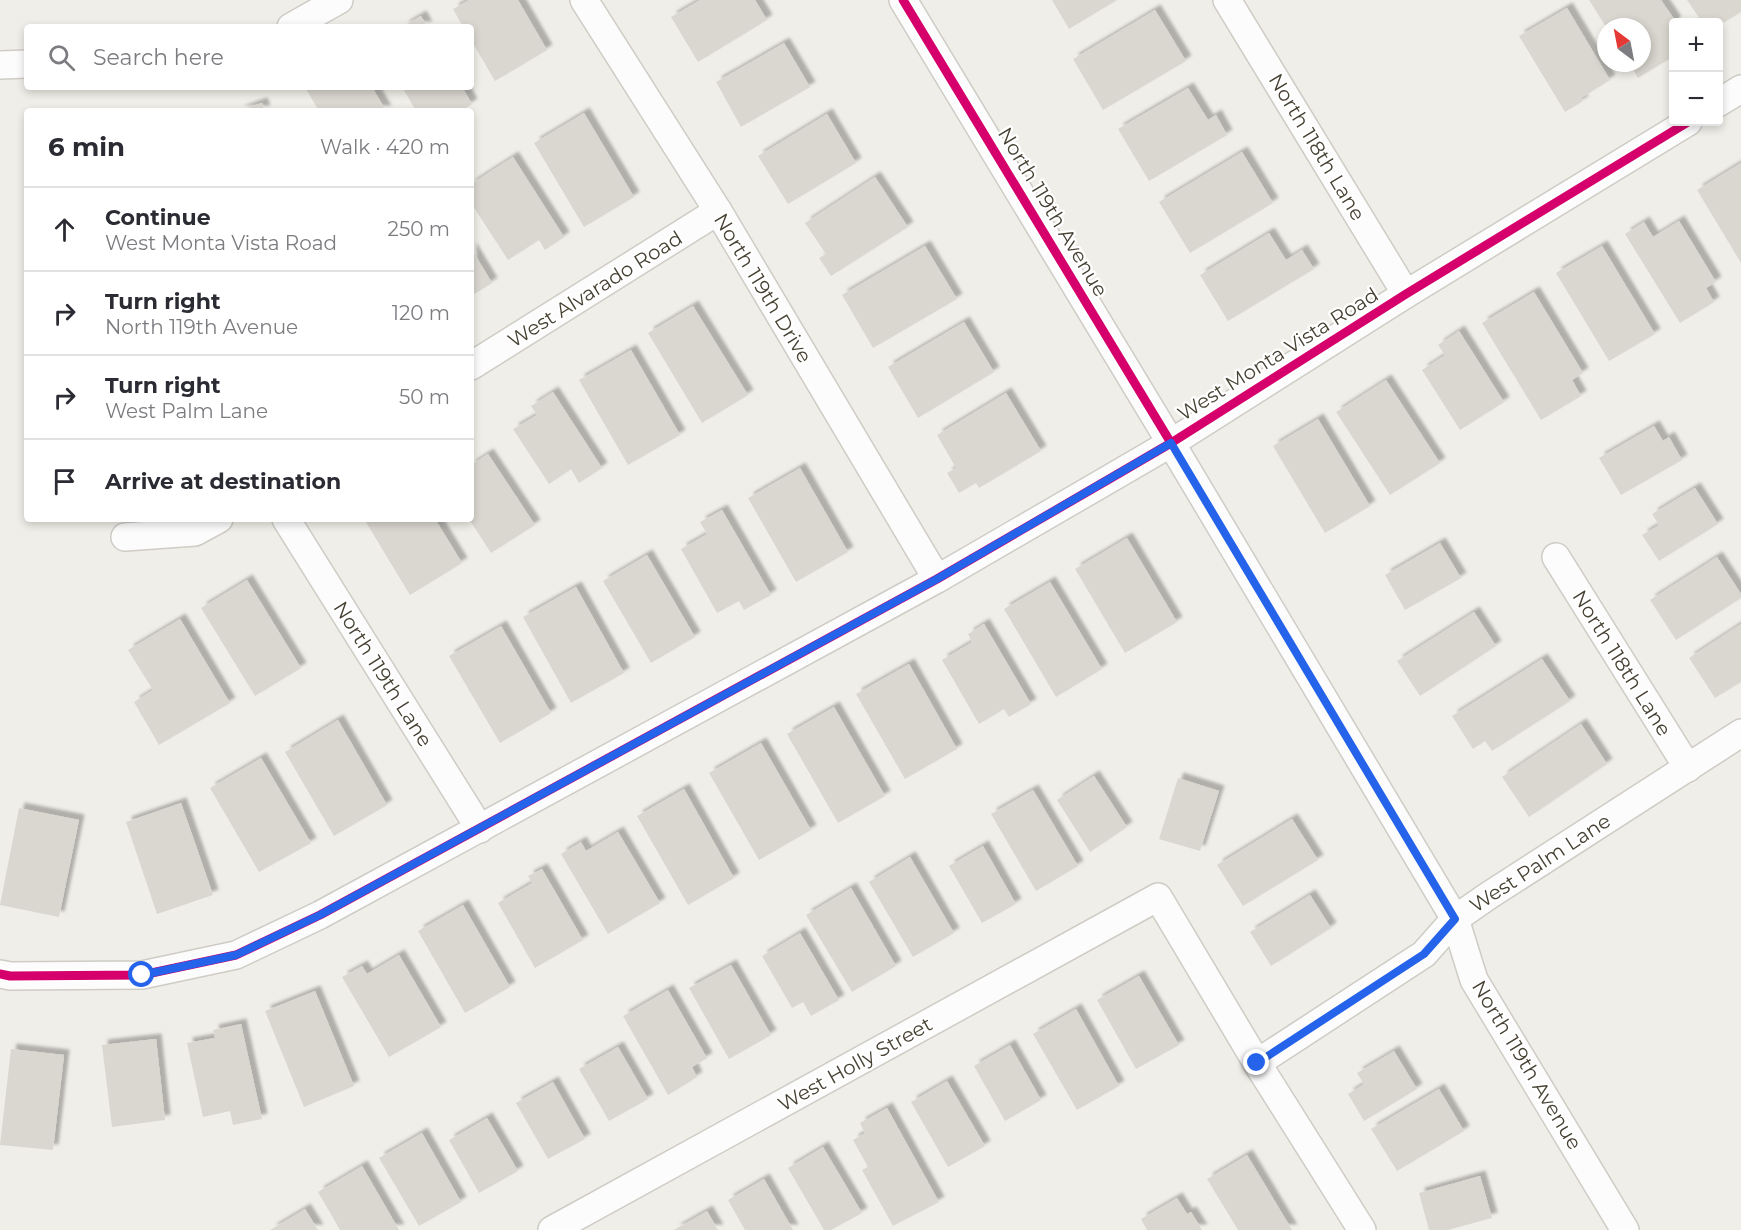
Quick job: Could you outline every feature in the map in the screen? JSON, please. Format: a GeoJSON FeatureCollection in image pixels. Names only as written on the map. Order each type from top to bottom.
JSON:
{"type":"FeatureCollection","features":[{"type":"Feature","properties":{"kind":"street"},"geometry":{"type":"LineString","coordinates":[[296,24],[339,0]]}},
{"type":"Feature","properties":{"kind":"street","name":"North 119th Drive"},"geometry":{"type":"LineString","coordinates":[[584,0],[718,212],[937,579]]}},
{"type":"Feature","properties":{"kind":"street","name":"North 119th Avenue"},"geometry":{"type":"LineString","coordinates":[[903,0],[1455,919],[1474,980],[1625,1230]]}},
{"type":"Feature","properties":{"kind":"street","name":"North 118th Lane"},"geometry":{"type":"LineString","coordinates":[[1227,0],[1406,294]]}},
{"type":"Feature","properties":{"kind":"street"},"geometry":{"type":"LineString","coordinates":[[0,65],[24,64]]}},
{"type":"Feature","properties":{"kind":"street"},"geometry":{"type":"LineString","coordinates":[[1723,100],[1741,89]]}},
{"type":"Feature","properties":{"kind":"street","name":"West Monta Vista Road"},"geometry":{"type":"LineString","coordinates":[[0,974],[10,976],[142,975],[236,955],[320,915],[480,830],[937,579],[1171,443],[1406,294],[1681,126]]}},
{"type":"Feature","properties":{"kind":"street","name":"West Alvarado Road"},"geometry":{"type":"LineString","coordinates":[[474,364],[718,212]]}},
{"type":"Feature","properties":{"kind":"street"},"geometry":{"type":"LineString","coordinates":[[125,537],[195,532],[213,522]]}},
{"type":"Feature","properties":{"kind":"street","name":"North 119th Lane"},"geometry":{"type":"LineString","coordinates":[[288,522],[480,830]]}},
{"type":"Feature","properties":{"kind":"street","name":"North 118th Lane"},"geometry":{"type":"LineString","coordinates":[[1556,557],[1688,768]]}},
{"type":"Feature","properties":{"kind":"street","name":"West Palm Lane"},"geometry":{"type":"LineString","coordinates":[[1257,1063],[1424,954],[1455,919],[1497,889],[1741,733]]}},
{"type":"Feature","properties":{"kind":"street","name":"West Holly Street"},"geometry":{"type":"LineString","coordinates":[[552,1230],[1158,897],[1257,1063]]}},
{"type":"Feature","properties":{"kind":"street"},"geometry":{"type":"LineString","coordinates":[[1257,1063],[1362,1230]]}},
{"type":"Feature","properties":{"kind":"building"},"geometry":{"type":"Polygon","coordinates":[[[469,0],[518,0],[547,50],[495,81],[474,45],[474,24],[461,24],[453,9],[469,0]]]}},
{"type":"Feature","properties":{"kind":"building"},"geometry":{"type":"Polygon","coordinates":[[[700,0],[755,0],[767,20],[698,62],[671,17],[700,0]]]}},
{"type":"Feature","properties":{"kind":"building"},"geometry":{"type":"Polygon","coordinates":[[[1052,0],[1117,0],[1069,29],[1052,0]]]}},
{"type":"Feature","properties":{"kind":"building"},"geometry":{"type":"Polygon","coordinates":[[[1589,0],[1661,0],[1673,18],[1669,18],[1669,59],[1651,70],[1651,18],[1600,18],[1589,0]]]}},
{"type":"Feature","properties":{"kind":"building"},"geometry":{"type":"Polygon","coordinates":[[[1687,0],[1741,0],[1741,12],[1723,23],[1723,18],[1699,18],[1687,0]]]}},
{"type":"Feature","properties":{"kind":"building"},"geometry":{"type":"Polygon","coordinates":[[[1567,8],[1597,58],[1597,72],[1605,72],[1610,80],[1581,98],[1583,101],[1565,112],[1519,36],[1567,8]]]}},
{"type":"Feature","properties":{"kind":"building"},"geometry":{"type":"Polygon","coordinates":[[[1155,10],[1186,61],[1103,110],[1073,59],[1155,10]]]}},
{"type":"Feature","properties":{"kind":"building"},"geometry":{"type":"Polygon","coordinates":[[[421,16],[425,24],[407,24],[421,16]]]}},
{"type":"Feature","properties":{"kind":"building"},"geometry":{"type":"Polygon","coordinates":[[[784,43],[810,87],[741,127],[716,82],[784,43]]]}},
{"type":"Feature","properties":{"kind":"building"},"geometry":{"type":"Polygon","coordinates":[[[1634,72],[1648,72],[1638,78],[1634,72]]]}},
{"type":"Feature","properties":{"kind":"building"},"geometry":{"type":"Polygon","coordinates":[[[1188,88],[1208,120],[1216,115],[1227,135],[1149,181],[1118,129],[1188,88]]]}},
{"type":"Feature","properties":{"kind":"building"},"geometry":{"type":"Polygon","coordinates":[[[307,90],[374,90],[384,108],[317,108],[307,90]]]}},
{"type":"Feature","properties":{"kind":"building"},"geometry":{"type":"Polygon","coordinates":[[[404,90],[464,90],[472,104],[466,108],[414,108],[404,90]]]}},
{"type":"Feature","properties":{"kind":"building"},"geometry":{"type":"Polygon","coordinates":[[[262,103],[264,108],[247,108],[262,103]]]}},
{"type":"Feature","properties":{"kind":"building"},"geometry":{"type":"Polygon","coordinates":[[[584,113],[634,197],[584,227],[534,143],[584,113]]]}},
{"type":"Feature","properties":{"kind":"building"},"geometry":{"type":"Polygon","coordinates":[[[827,114],[856,163],[788,204],[758,156],[827,114]]]}},
{"type":"Feature","properties":{"kind":"building"},"geometry":{"type":"Polygon","coordinates":[[[1242,152],[1273,203],[1190,253],[1159,202],[1242,152]]]}},
{"type":"Feature","properties":{"kind":"building"},"geometry":{"type":"Polygon","coordinates":[[[513,157],[564,237],[545,250],[539,240],[508,260],[474,208],[474,182],[513,157]]]}},
{"type":"Feature","properties":{"kind":"building"},"geometry":{"type":"Polygon","coordinates":[[[1741,163],[1741,263],[1697,190],[1741,163]]]}},
{"type":"Feature","properties":{"kind":"building"},"geometry":{"type":"Polygon","coordinates":[[[875,177],[908,227],[831,276],[819,258],[826,254],[805,223],[875,177]]]}},
{"type":"Feature","properties":{"kind":"building"},"geometry":{"type":"Polygon","coordinates":[[[1679,221],[1716,282],[1706,288],[1714,302],[1680,323],[1625,234],[1644,222],[1653,237],[1679,221]]]}},
{"type":"Feature","properties":{"kind":"building"},"geometry":{"type":"Polygon","coordinates":[[[1269,233],[1286,260],[1302,250],[1314,269],[1228,321],[1200,275],[1269,233]]]}},
{"type":"Feature","properties":{"kind":"building"},"geometry":{"type":"Polygon","coordinates":[[[925,246],[957,299],[873,348],[842,295],[925,246]]]}},
{"type":"Feature","properties":{"kind":"building"},"geometry":{"type":"Polygon","coordinates":[[[1602,246],[1655,334],[1609,361],[1556,273],[1602,246]]]}},
{"type":"Feature","properties":{"kind":"building"},"geometry":{"type":"Polygon","coordinates":[[[474,253],[492,283],[474,294],[474,253]]]}},
{"type":"Feature","properties":{"kind":"building"},"geometry":{"type":"Polygon","coordinates":[[[1534,292],[1583,373],[1572,380],[1581,396],[1541,420],[1482,323],[1534,292]]]}},
{"type":"Feature","properties":{"kind":"building"},"geometry":{"type":"Polygon","coordinates":[[[693,306],[748,395],[702,423],[648,333],[693,306]]]}},
{"type":"Feature","properties":{"kind":"building"},"geometry":{"type":"Polygon","coordinates":[[[964,322],[994,372],[918,418],[888,367],[964,322]]]}},
{"type":"Feature","properties":{"kind":"building"},"geometry":{"type":"Polygon","coordinates":[[[1459,331],[1504,402],[1460,430],[1422,370],[1445,355],[1438,345],[1459,331]]]}},
{"type":"Feature","properties":{"kind":"building"},"geometry":{"type":"Polygon","coordinates":[[[631,350],[680,435],[628,465],[579,380],[631,350]]]}},
{"type":"Feature","properties":{"kind":"building"},"geometry":{"type":"Polygon","coordinates":[[[1386,380],[1440,463],[1390,495],[1336,412],[1386,380]]]}},
{"type":"Feature","properties":{"kind":"building"},"geometry":{"type":"Polygon","coordinates":[[[553,392],[602,468],[579,483],[571,469],[549,484],[513,429],[537,415],[531,406],[553,392]]]}},
{"type":"Feature","properties":{"kind":"building"},"geometry":{"type":"Polygon","coordinates":[[[1006,393],[1041,451],[979,488],[976,483],[959,493],[947,473],[956,468],[937,435],[1006,393]]]}},
{"type":"Feature","properties":{"kind":"building"},"geometry":{"type":"Polygon","coordinates":[[[1318,419],[1370,506],[1325,533],[1273,446],[1318,419]]]}},
{"type":"Feature","properties":{"kind":"building"},"geometry":{"type":"Polygon","coordinates":[[[1654,426],[1663,441],[1669,437],[1682,460],[1621,495],[1599,458],[1654,426]]]}},
{"type":"Feature","properties":{"kind":"building"},"geometry":{"type":"Polygon","coordinates":[[[488,454],[535,525],[491,553],[471,522],[474,522],[474,463],[488,454]]]}},
{"type":"Feature","properties":{"kind":"building"},"geometry":{"type":"Polygon","coordinates":[[[800,468],[848,552],[796,582],[748,498],[800,468]]]}},
{"type":"Feature","properties":{"kind":"building"},"geometry":{"type":"Polygon","coordinates":[[[1695,488],[1718,524],[1659,561],[1642,535],[1659,525],[1652,514],[1695,488]]]}},
{"type":"Feature","properties":{"kind":"building"},"geometry":{"type":"Polygon","coordinates":[[[722,510],[771,595],[744,610],[739,601],[717,613],[681,549],[707,534],[700,522],[722,510]]]}},
{"type":"Feature","properties":{"kind":"building"},"geometry":{"type":"Polygon","coordinates":[[[366,522],[437,522],[462,563],[410,595],[366,522]]]}},
{"type":"Feature","properties":{"kind":"building"},"geometry":{"type":"Polygon","coordinates":[[[1127,538],[1177,622],[1125,653],[1075,569],[1127,538]]]}},
{"type":"Feature","properties":{"kind":"building"},"geometry":{"type":"Polygon","coordinates":[[[1440,543],[1461,578],[1405,610],[1385,575],[1440,543]]]}},
{"type":"Feature","properties":{"kind":"building"},"geometry":{"type":"Polygon","coordinates":[[[647,555],[695,637],[651,663],[603,581],[647,555]]]}},
{"type":"Feature","properties":{"kind":"building"},"geometry":{"type":"Polygon","coordinates":[[[1717,557],[1741,594],[1741,598],[1676,640],[1650,600],[1717,557]]]}},
{"type":"Feature","properties":{"kind":"building"},"geometry":{"type":"Polygon","coordinates":[[[247,580],[301,668],[255,696],[201,608],[247,580]]]}},
{"type":"Feature","properties":{"kind":"building"},"geometry":{"type":"Polygon","coordinates":[[[1050,582],[1102,669],[1056,697],[1004,609],[1050,582]]]}},
{"type":"Feature","properties":{"kind":"building"},"geometry":{"type":"Polygon","coordinates":[[[576,587],[624,673],[571,703],[523,617],[576,587]]]}},
{"type":"Feature","properties":{"kind":"building"},"geometry":{"type":"Polygon","coordinates":[[[1474,612],[1496,646],[1420,696],[1397,661],[1474,612]]]}},
{"type":"Feature","properties":{"kind":"building"},"geometry":{"type":"Polygon","coordinates":[[[180,619],[230,703],[159,745],[134,702],[153,690],[128,650],[180,619]]]}},
{"type":"Feature","properties":{"kind":"building"},"geometry":{"type":"Polygon","coordinates":[[[984,624],[1031,704],[1009,717],[1004,709],[979,724],[942,660],[972,642],[968,634],[984,624]]]}},
{"type":"Feature","properties":{"kind":"building"},"geometry":{"type":"Polygon","coordinates":[[[1741,624],[1741,682],[1715,698],[1689,658],[1741,624]]]}},
{"type":"Feature","properties":{"kind":"building"},"geometry":{"type":"Polygon","coordinates":[[[501,626],[551,713],[500,743],[449,656],[501,626]]]}},
{"type":"Feature","properties":{"kind":"building"},"geometry":{"type":"Polygon","coordinates":[[[1542,659],[1570,701],[1492,751],[1485,741],[1473,749],[1452,716],[1542,659]]]}},
{"type":"Feature","properties":{"kind":"building"},"geometry":{"type":"Polygon","coordinates":[[[909,664],[957,749],[905,779],[856,694],[909,664]]]}},
{"type":"Feature","properties":{"kind":"building"},"geometry":{"type":"Polygon","coordinates":[[[834,707],[885,796],[838,823],[787,734],[834,707]]]}},
{"type":"Feature","properties":{"kind":"building"},"geometry":{"type":"Polygon","coordinates":[[[338,720],[387,805],[334,836],[285,752],[338,720]]]}},
{"type":"Feature","properties":{"kind":"building"},"geometry":{"type":"Polygon","coordinates":[[[1581,724],[1607,764],[1529,817],[1502,777],[1581,724]]]}},
{"type":"Feature","properties":{"kind":"building"},"geometry":{"type":"Polygon","coordinates":[[[761,743],[811,830],[759,860],[709,773],[761,743]]]}},
{"type":"Feature","properties":{"kind":"building"},"geometry":{"type":"Polygon","coordinates":[[[261,758],[311,843],[259,872],[210,788],[261,758]]]}},
{"type":"Feature","properties":{"kind":"building"},"geometry":{"type":"Polygon","coordinates":[[[1094,776],[1127,827],[1090,852],[1057,800],[1094,776]]]}},
{"type":"Feature","properties":{"kind":"building"},"geometry":{"type":"Polygon","coordinates":[[[1178,778],[1219,791],[1200,851],[1159,839],[1178,778]]]}},
{"type":"Feature","properties":{"kind":"building"},"geometry":{"type":"Polygon","coordinates":[[[684,789],[734,878],[688,905],[637,816],[684,789]]]}},
{"type":"Feature","properties":{"kind":"building"},"geometry":{"type":"Polygon","coordinates":[[[1033,790],[1078,866],[1036,891],[991,814],[1033,790]]]}},
{"type":"Feature","properties":{"kind":"building"},"geometry":{"type":"Polygon","coordinates":[[[181,803],[213,895],[157,914],[126,822],[181,803]]]}},
{"type":"Feature","properties":{"kind":"building"},"geometry":{"type":"Polygon","coordinates":[[[19,808],[79,820],[59,917],[0,905],[19,808]]]}},
{"type":"Feature","properties":{"kind":"building"},"geometry":{"type":"Polygon","coordinates":[[[1292,819],[1318,860],[1243,906],[1217,865],[1292,819]]]}},
{"type":"Feature","properties":{"kind":"building"},"geometry":{"type":"Polygon","coordinates":[[[618,832],[660,903],[608,934],[561,854],[581,842],[586,851],[618,832]]]}},
{"type":"Feature","properties":{"kind":"building"},"geometry":{"type":"Polygon","coordinates":[[[983,846],[1016,904],[982,923],[949,866],[983,846]]]}},
{"type":"Feature","properties":{"kind":"building"},"geometry":{"type":"Polygon","coordinates":[[[910,857],[954,933],[913,957],[869,882],[910,857]]]}},
{"type":"Feature","properties":{"kind":"building"},"geometry":{"type":"Polygon","coordinates":[[[542,869],[583,940],[535,968],[498,903],[532,883],[528,876],[542,869]]]}},
{"type":"Feature","properties":{"kind":"building"},"geometry":{"type":"Polygon","coordinates":[[[851,888],[896,966],[852,992],[806,915],[851,888]]]}},
{"type":"Feature","properties":{"kind":"building"},"geometry":{"type":"Polygon","coordinates":[[[1310,895],[1331,928],[1271,966],[1250,932],[1310,895]]]}},
{"type":"Feature","properties":{"kind":"building"},"geometry":{"type":"Polygon","coordinates":[[[463,905],[510,987],[465,1013],[418,931],[463,905]]]}},
{"type":"Feature","properties":{"kind":"building"},"geometry":{"type":"Polygon","coordinates":[[[800,933],[839,1000],[811,1016],[803,1002],[792,1008],[762,956],[800,933]]]}},
{"type":"Feature","properties":{"kind":"building"},"geometry":{"type":"Polygon","coordinates":[[[399,955],[441,1027],[389,1057],[342,977],[362,966],[367,974],[399,955]]]}},
{"type":"Feature","properties":{"kind":"building"},"geometry":{"type":"Polygon","coordinates":[[[731,965],[771,1035],[729,1059],[689,988],[731,965]]]}},
{"type":"Feature","properties":{"kind":"building"},"geometry":{"type":"Polygon","coordinates":[[[1139,976],[1179,1045],[1136,1069],[1097,1000],[1139,976]]]}},
{"type":"Feature","properties":{"kind":"building"},"geometry":{"type":"Polygon","coordinates":[[[668,990],[707,1058],[692,1067],[697,1077],[668,1095],[623,1016],[668,990]]]}},
{"type":"Feature","properties":{"kind":"building"},"geometry":{"type":"Polygon","coordinates":[[[315,991],[354,1086],[304,1107],[265,1011],[315,991]]]}},
{"type":"Feature","properties":{"kind":"building"},"geometry":{"type":"Polygon","coordinates":[[[1076,1009],[1119,1086],[1077,1110],[1033,1034],[1076,1009]]]}},
{"type":"Feature","properties":{"kind":"building"},"geometry":{"type":"Polygon","coordinates":[[[241,1024],[262,1119],[233,1125],[230,1111],[203,1117],[187,1043],[215,1038],[213,1030],[241,1024]]]}},
{"type":"Feature","properties":{"kind":"building"},"geometry":{"type":"Polygon","coordinates":[[[156,1039],[165,1120],[112,1127],[102,1045],[156,1039]]]}},
{"type":"Feature","properties":{"kind":"building"},"geometry":{"type":"Polygon","coordinates":[[[1010,1045],[1041,1100],[1005,1121],[974,1066],[1010,1045]]]}},
{"type":"Feature","properties":{"kind":"building"},"geometry":{"type":"Polygon","coordinates":[[[618,1047],[648,1099],[609,1121],[579,1069],[618,1047]]]}},
{"type":"Feature","properties":{"kind":"building"},"geometry":{"type":"Polygon","coordinates":[[[11,1049],[64,1055],[53,1150],[0,1145],[11,1049]]]}},
{"type":"Feature","properties":{"kind":"building"},"geometry":{"type":"Polygon","coordinates":[[[1394,1051],[1417,1089],[1364,1121],[1348,1094],[1364,1084],[1357,1073],[1394,1051]]]}},
{"type":"Feature","properties":{"kind":"building"},"geometry":{"type":"Polygon","coordinates":[[[947,1081],[985,1146],[948,1167],[911,1102],[947,1081]]]}},
{"type":"Feature","properties":{"kind":"building"},"geometry":{"type":"Polygon","coordinates":[[[553,1082],[585,1139],[548,1159],[516,1103],[553,1082]]]}},
{"type":"Feature","properties":{"kind":"building"},"geometry":{"type":"Polygon","coordinates":[[[1439,1089],[1464,1131],[1397,1171],[1371,1129],[1439,1089]]]}},
{"type":"Feature","properties":{"kind":"building"},"geometry":{"type":"Polygon","coordinates":[[[887,1108],[939,1202],[893,1226],[862,1170],[868,1167],[853,1140],[865,1133],[860,1123],[887,1108]]]}},
{"type":"Feature","properties":{"kind":"building"},"geometry":{"type":"Polygon","coordinates":[[[487,1118],[518,1171],[479,1193],[449,1140],[487,1118]]]}},
{"type":"Feature","properties":{"kind":"building"},"geometry":{"type":"Polygon","coordinates":[[[422,1133],[461,1202],[419,1226],[379,1158],[422,1133]]]}},
{"type":"Feature","properties":{"kind":"building"},"geometry":{"type":"Polygon","coordinates":[[[823,1147],[862,1213],[831,1230],[824,1230],[788,1168],[823,1147]]]}},
{"type":"Feature","properties":{"kind":"building"},"geometry":{"type":"Polygon","coordinates":[[[1247,1155],[1292,1230],[1238,1230],[1207,1179],[1247,1155]]]}},
{"type":"Feature","properties":{"kind":"building"},"geometry":{"type":"Polygon","coordinates":[[[362,1166],[399,1230],[340,1230],[318,1192],[362,1166]]]}},
{"type":"Feature","properties":{"kind":"building"},"geometry":{"type":"Polygon","coordinates":[[[1480,1176],[1492,1218],[1448,1230],[1429,1230],[1419,1193],[1480,1176]]]}},
{"type":"Feature","properties":{"kind":"building"},"geometry":{"type":"Polygon","coordinates":[[[764,1179],[793,1230],[745,1230],[728,1200],[764,1179]]]}},
{"type":"Feature","properties":{"kind":"building"},"geometry":{"type":"Polygon","coordinates":[[[1177,1198],[1187,1214],[1191,1212],[1202,1230],[1147,1230],[1141,1219],[1177,1198]]]}},
{"type":"Feature","properties":{"kind":"building"},"geometry":{"type":"Polygon","coordinates":[[[305,1209],[318,1230],[270,1230],[305,1209]]]}},
{"type":"Feature","properties":{"kind":"building"},"geometry":{"type":"Polygon","coordinates":[[[707,1211],[718,1230],[674,1230],[707,1211]]]}},
{"type":"Feature","properties":{"kind":"cycle path"},"geometry":{"type":"LineString","coordinates":[[903,0],[1171,443]]}},
{"type":"Feature","properties":{"kind":"cycle path"},"geometry":{"type":"LineString","coordinates":[[0,974],[10,976],[142,975],[236,955],[320,915],[937,579],[1171,443],[1406,294],[1681,126]]}},
{"type":"Feature","properties":{"kind":"route"},"geometry":{"type":"LineString","coordinates":[[142,975],[236,955],[320,915],[480,830],[937,579],[1171,443],[1455,919],[1424,954],[1257,1063]]}}]}
